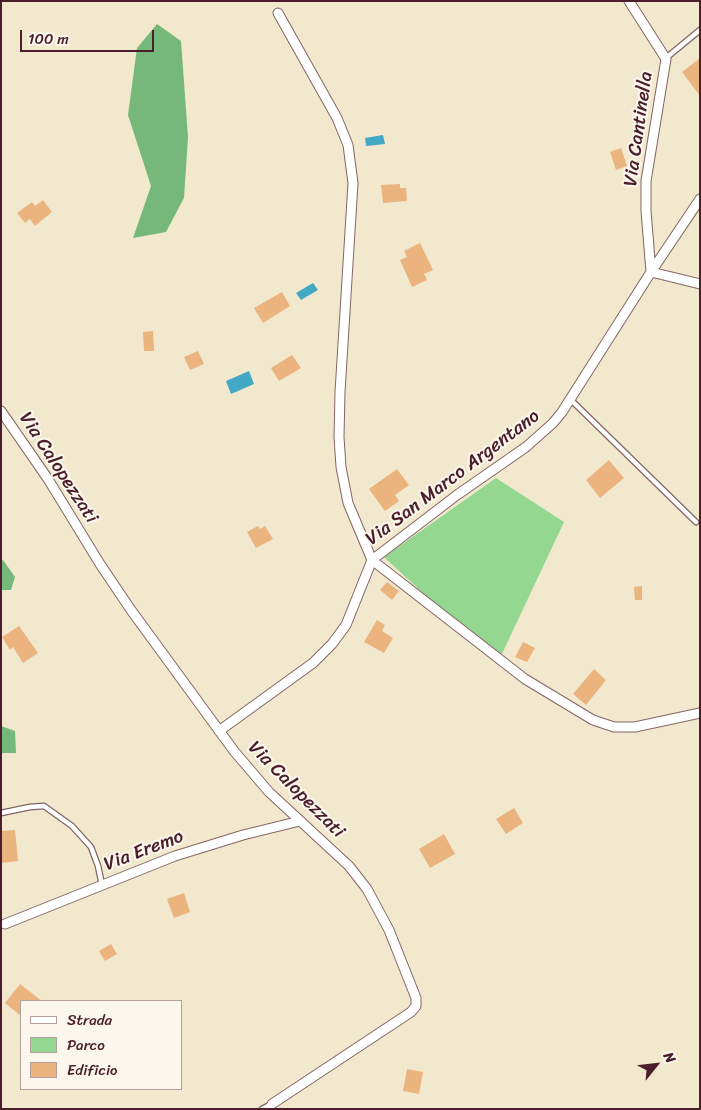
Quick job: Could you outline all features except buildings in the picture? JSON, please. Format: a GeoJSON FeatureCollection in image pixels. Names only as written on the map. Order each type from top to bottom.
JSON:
{"type":"FeatureCollection","features":[{"type":"Feature","properties":{"kind":"street","name":"Via Cantinella"},"geometry":{"type":"LineString","coordinates":[[629,1],[666,59],[646,181],[646,211],[651,272]]}},
{"type":"Feature","properties":{"kind":"street"},"geometry":{"type":"LineString","coordinates":[[278,12],[336,114],[345,135],[350,154],[353,196],[341,382],[340,449],[345,495],[372,560],[524,679],[593,720],[610,726],[635,727],[700,713]]}},
{"type":"Feature","properties":{"kind":"street","name":"Via San Marco Argentano"},"geometry":{"type":"LineString","coordinates":[[219,732],[313,663],[332,644],[346,624],[372,560],[458,495],[526,447],[553,423],[700,200]]}},
{"type":"Feature","properties":{"kind":"street"},"geometry":{"type":"LineString","coordinates":[[651,272],[700,284]]}},
{"type":"Feature","properties":{"kind":"street","name":"Via Calopezzati"},"geometry":{"type":"LineString","coordinates":[[1,411],[44,474],[131,610],[219,732],[257,778],[345,862],[368,889],[389,930],[417,1002],[415,1007],[411,1012],[272,1104]]}},
{"type":"Feature","properties":{"kind":"street","name":"Via Eremo"},"geometry":{"type":"LineString","coordinates":[[5,921],[183,853],[243,834],[300,821]]}},
{"type":"Feature","properties":{"kind":"lane"},"geometry":{"type":"LineString","coordinates":[[666,59],[700,30]]}},
{"type":"Feature","properties":{"kind":"lane"},"geometry":{"type":"LineString","coordinates":[[570,399],[696,522]]}},
{"type":"Feature","properties":{"kind":"lane"},"geometry":{"type":"LineString","coordinates":[[1,813],[44,806],[72,826],[91,847],[102,885]]}},
{"type":"Feature","properties":{"kind":"lane"},"geometry":{"type":"LineString","coordinates":[[262,1109],[272,1104]]}},
{"type":"Feature","properties":{"kind":"green space"},"geometry":{"type":"Polygon","coordinates":[[[157,24],[181,41],[188,137],[184,198],[166,232],[133,238],[151,186],[128,115],[137,48],[157,24]]]}},
{"type":"Feature","properties":{"kind":"green space"},"geometry":{"type":"Polygon","coordinates":[[[496,478],[564,522],[500,658],[427,597],[384,557],[496,478]]]}},
{"type":"Feature","properties":{"kind":"green space"},"geometry":{"type":"Polygon","coordinates":[[[3,560],[15,577],[11,590],[1,590],[1,561],[3,560]]]}},
{"type":"Feature","properties":{"kind":"green space"},"geometry":{"type":"Polygon","coordinates":[[[1,726],[15,731],[16,753],[1,753],[1,726]]]}},
{"type":"Feature","properties":{"kind":"water"},"geometry":{"type":"Polygon","coordinates":[[[383,135],[385,144],[366,146],[365,138],[383,135]]]}},
{"type":"Feature","properties":{"kind":"water"},"geometry":{"type":"Polygon","coordinates":[[[313,283],[318,290],[301,300],[296,293],[313,283]]]}},
{"type":"Feature","properties":{"kind":"water"},"geometry":{"type":"Polygon","coordinates":[[[249,371],[254,384],[231,394],[226,381],[249,371]]]}}]}
